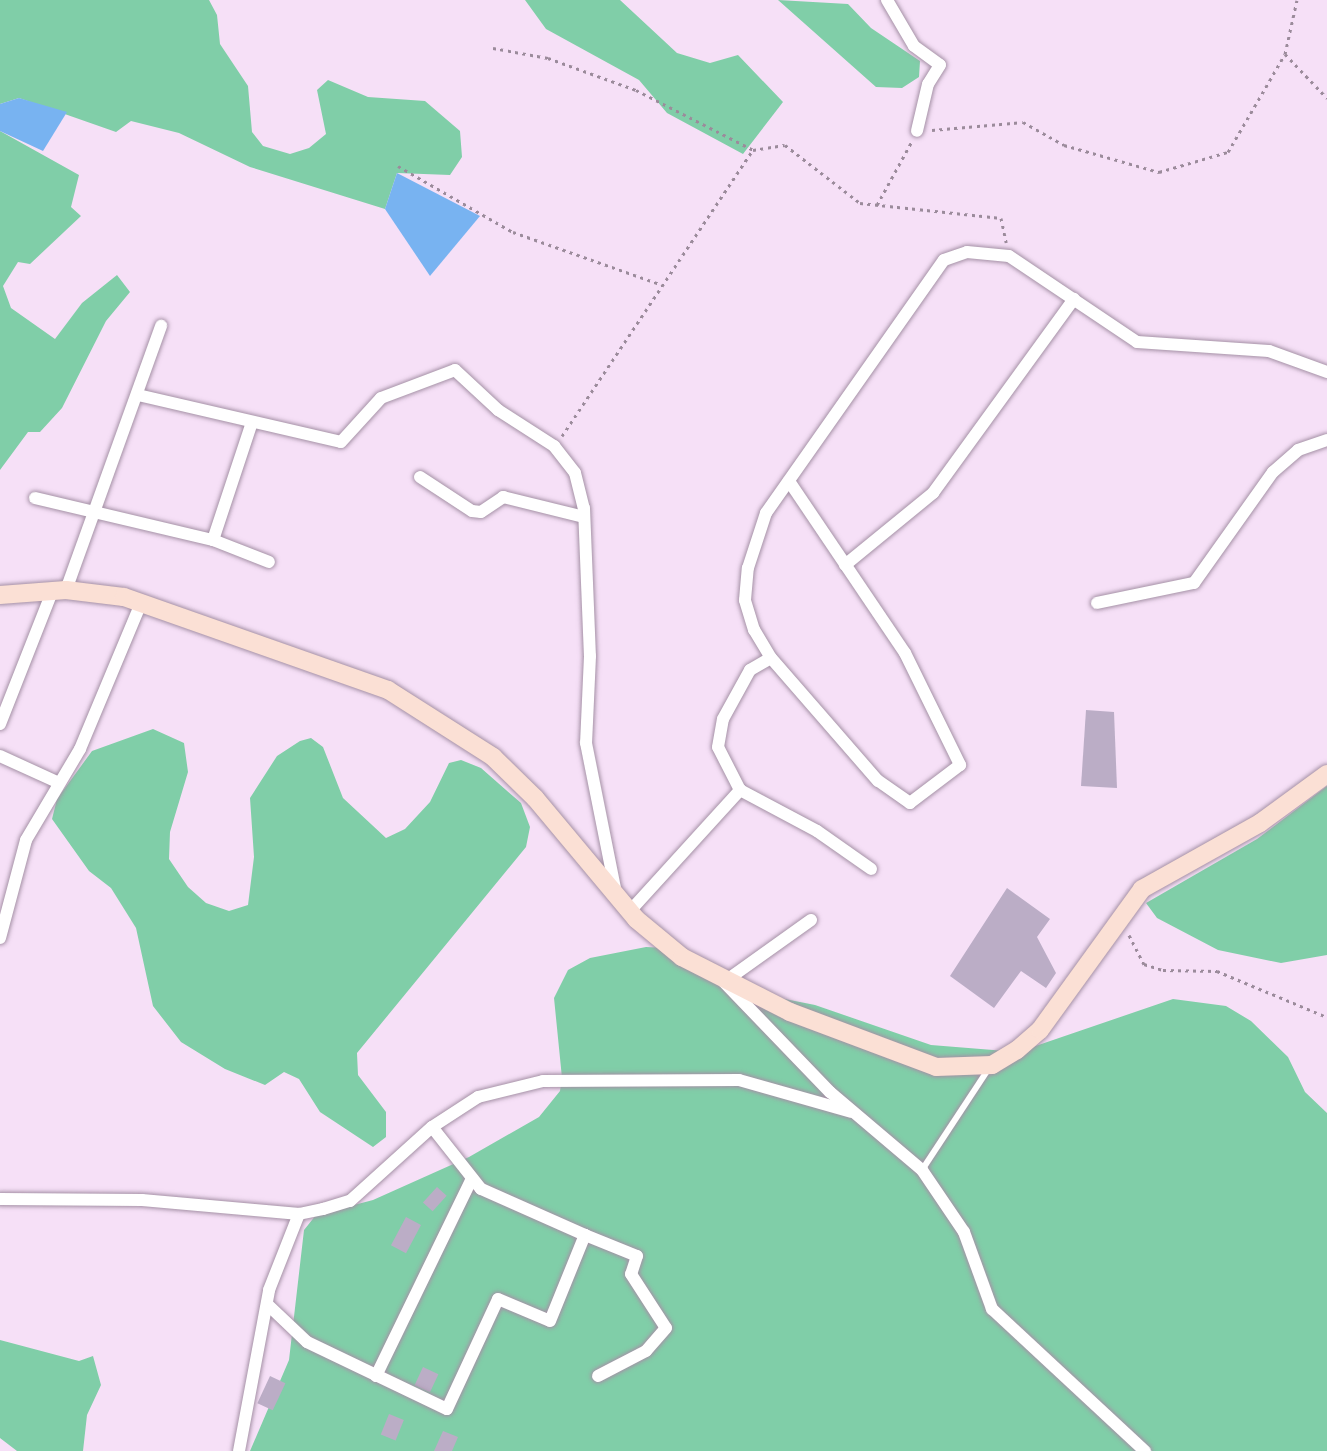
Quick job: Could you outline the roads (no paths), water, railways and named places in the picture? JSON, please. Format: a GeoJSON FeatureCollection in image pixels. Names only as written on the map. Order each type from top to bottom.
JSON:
{"type":"FeatureCollection","features":[{"type":"Feature","properties":{"kind":"street"},"geometry":{"type":"LineString","coordinates":[[886,0],[914,46],[940,65],[928,84],[917,132]]}},
{"type":"Feature","properties":{"kind":"street"},"geometry":{"type":"LineString","coordinates":[[789,481],[905,653],[960,765],[910,803],[900,800],[771,658],[754,630],[745,600],[748,568],[766,513],[944,260],[967,252],[1009,256],[1137,342],[1162,347],[1237,346],[1327,372]]}},
{"type":"Feature","properties":{"kind":"street"},"geometry":{"type":"LineString","coordinates":[[845,565],[933,493],[1074,299]]}},
{"type":"Feature","properties":{"kind":"street"},"geometry":{"type":"LineString","coordinates":[[0,724],[93,515],[161,326]]}},
{"type":"Feature","properties":{"kind":"street"},"geometry":{"type":"LineString","coordinates":[[138,395],[341,442],[381,398],[455,370],[498,410],[554,446],[575,473],[584,517],[590,656],[586,743],[617,896]]}},
{"type":"Feature","properties":{"kind":"street"},"geometry":{"type":"LineString","coordinates":[[213,540],[252,422]]}},
{"type":"Feature","properties":{"kind":"street"},"geometry":{"type":"LineString","coordinates":[[1097,603],[1194,584],[1273,472],[1298,450],[1327,440]]}},
{"type":"Feature","properties":{"kind":"street"},"geometry":{"type":"LineString","coordinates":[[420,477],[472,511],[482,512],[503,497],[584,517]]}},
{"type":"Feature","properties":{"kind":"street"},"geometry":{"type":"LineString","coordinates":[[34,498],[93,515],[213,540],[269,562]]}},
{"type":"Feature","properties":{"kind":"street"},"geometry":{"type":"LineString","coordinates":[[0,595],[59,591],[142,602],[307,658],[434,715],[493,757],[535,798],[617,896],[658,940],[724,982],[936,1067],[992,1065],[1040,1030],[1142,889],[1260,823],[1327,774]]}},
{"type":"Feature","properties":{"kind":"street"},"geometry":{"type":"LineString","coordinates":[[0,938],[5,911],[26,840],[57,782],[80,748],[142,602]]}},
{"type":"Feature","properties":{"kind":"street"},"geometry":{"type":"LineString","coordinates":[[771,658],[750,670],[723,718],[718,747],[740,790],[817,831],[870,869]]}},
{"type":"Feature","properties":{"kind":"street"},"geometry":{"type":"LineString","coordinates":[[0,756],[57,782]]}},
{"type":"Feature","properties":{"kind":"street"},"geometry":{"type":"LineString","coordinates":[[630,911],[740,790]]}},
{"type":"Feature","properties":{"kind":"street"},"geometry":{"type":"LineString","coordinates":[[724,982],[811,920]]}},
{"type":"Feature","properties":{"kind":"street"},"geometry":{"type":"LineString","coordinates":[[724,982],[852,1112],[922,1170],[955,1215],[992,1309],[1145,1451]]}},
{"type":"Feature","properties":{"kind":"street"},"geometry":{"type":"LineString","coordinates":[[0,1198],[142,1200],[299,1214],[350,1201],[432,1127],[478,1097],[543,1081],[740,1080],[852,1112]]}},
{"type":"Feature","properties":{"kind":"street"},"geometry":{"type":"LineString","coordinates":[[432,1127],[481,1189],[637,1256],[631,1274],[666,1328],[646,1351],[598,1376]]}},
{"type":"Feature","properties":{"kind":"street"},"geometry":{"type":"LineString","coordinates":[[376,1376],[472,1178]]}},
{"type":"Feature","properties":{"kind":"street"},"geometry":{"type":"LineString","coordinates":[[239,1451],[267,1304],[299,1214]]}},
{"type":"Feature","properties":{"kind":"street"},"geometry":{"type":"LineString","coordinates":[[267,1304],[307,1342],[447,1409],[498,1299],[550,1321],[585,1235]]}},
{"type":"Feature","properties":{"kind":"lane"},"geometry":{"type":"LineString","coordinates":[[922,1170],[992,1065]]}},
{"type":"Feature","properties":{"kind":"water"},"geometry":{"type":"Polygon","coordinates":[[[19,98],[67,112],[43,151],[0,131],[0,104],[19,98]]]}},
{"type":"Feature","properties":{"kind":"water"},"geometry":{"type":"Polygon","coordinates":[[[397,173],[480,216],[430,276],[385,209],[397,173]]]}}]}
